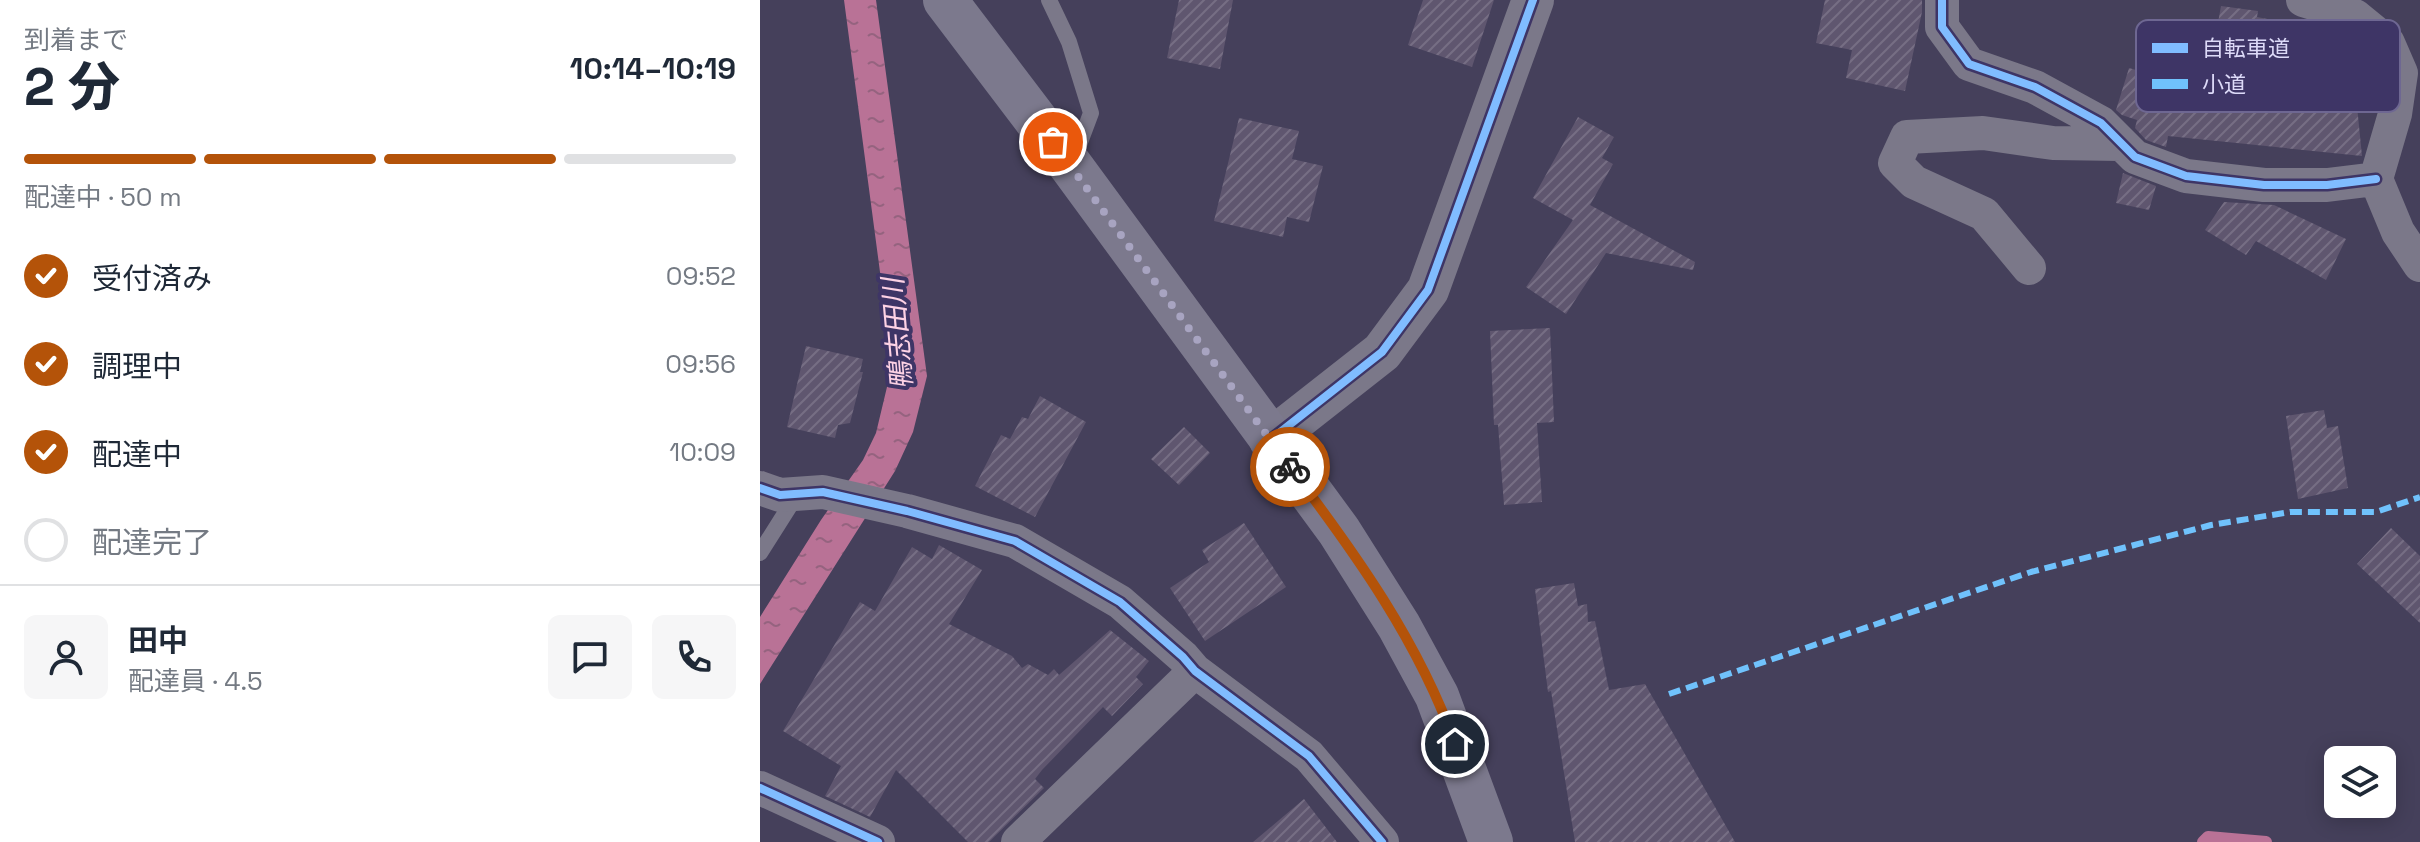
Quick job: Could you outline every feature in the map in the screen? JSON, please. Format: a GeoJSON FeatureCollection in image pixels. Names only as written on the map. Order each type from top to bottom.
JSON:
{"type":"FeatureCollection","features":[{"type":"Feature","properties":{"kind":"main road"},"geometry":{"type":"LineString","coordinates":[[945,0],[1339,531],[1399,626],[1437,696],[1491,842]]}},
{"type":"Feature","properties":{"kind":"street"},"geometry":{"type":"LineString","coordinates":[[1270,440],[1382,352],[1428,290],[1533,0]]}},
{"type":"Feature","properties":{"kind":"street"},"geometry":{"type":"LineString","coordinates":[[1942,0],[1942,27],[1969,64],[2035,87],[2101,123],[2135,157],[2186,176],[2264,185],[2327,185],[2376,179]]}},
{"type":"Feature","properties":{"kind":"street"},"geometry":{"type":"LineString","coordinates":[[2303,0],[2347,7]]}},
{"type":"Feature","properties":{"kind":"street"},"geometry":{"type":"LineString","coordinates":[[2395,112],[2376,179],[2398,232],[2420,265]]}},
{"type":"Feature","properties":{"kind":"street"},"geometry":{"type":"LineString","coordinates":[[2029,268],[1984,214],[1914,182],[1895,163],[1907,137],[1983,133],[2053,143],[2122,144]]}},
{"type":"Feature","properties":{"kind":"street"},"geometry":{"type":"LineString","coordinates":[[760,488],[780,495],[810,493],[907,511],[1015,541],[1120,602],[1195,671],[1309,756],[1382,842]]}},
{"type":"Feature","properties":{"kind":"street"},"geometry":{"type":"LineString","coordinates":[[1018,842],[1195,671]]}},
{"type":"Feature","properties":{"kind":"street"},"geometry":{"type":"LineString","coordinates":[[760,788],[878,842]]}},
{"type":"Feature","properties":{"kind":"lane"},"geometry":{"type":"LineString","coordinates":[[1049,0],[1069,42],[1091,113],[1071,166]]}},
{"type":"Feature","properties":{"kind":"lane"},"geometry":{"type":"LineString","coordinates":[[760,553],[810,493]]}},
{"type":"Feature","properties":{"kind":"water","name":"鴨志田川"},"geometry":{"type":"Polygon","coordinates":[[[844,0],[876,0],[927,376],[913,432],[895,471],[760,684],[760,617],[863,460],[876,433],[887,387],[889,340],[844,0]]]}},
{"type":"Feature","properties":{"kind":"building"},"geometry":{"type":"Polygon","coordinates":[[[1179,0],[1233,0],[1220,69],[1167,58],[1179,0]]]}},
{"type":"Feature","properties":{"kind":"building"},"geometry":{"type":"Polygon","coordinates":[[[1423,0],[1494,0],[1472,67],[1408,45],[1423,0]]]}},
{"type":"Feature","properties":{"kind":"building"},"geometry":{"type":"Polygon","coordinates":[[[1825,0],[1922,0],[1905,91],[1846,78],[1852,50],[1816,43],[1825,0]]]}},
{"type":"Feature","properties":{"kind":"building"},"geometry":{"type":"Polygon","coordinates":[[[2221,6],[2258,11],[2257,17],[2273,20],[2218,20],[2221,6]]]}},
{"type":"Feature","properties":{"kind":"building"},"geometry":{"type":"Polygon","coordinates":[[[2129,68],[2136,70],[2136,112],[2358,112],[2362,156],[2168,136],[2166,147],[2146,140],[2135,128],[2137,120],[2116,110],[2129,68]]]}},
{"type":"Feature","properties":{"kind":"building"},"geometry":{"type":"Polygon","coordinates":[[[1578,117],[1614,137],[1602,158],[1613,164],[1590,205],[1695,262],[1693,270],[1606,253],[1566,314],[1526,287],[1573,220],[1533,198],[1578,117]]]}},
{"type":"Feature","properties":{"kind":"building"},"geometry":{"type":"Polygon","coordinates":[[[1239,118],[1299,131],[1292,159],[1323,166],[1309,222],[1287,217],[1283,237],[1214,221],[1239,118]]]}},
{"type":"Feature","properties":{"kind":"building"},"geometry":{"type":"Polygon","coordinates":[[[2123,173],[2156,186],[2149,210],[2116,203],[2123,173]]]}},
{"type":"Feature","properties":{"kind":"building"},"geometry":{"type":"Polygon","coordinates":[[[2224,202],[2274,205],[2346,239],[2326,280],[2256,241],[2246,255],[2205,230],[2224,202]]]}},
{"type":"Feature","properties":{"kind":"building"},"geometry":{"type":"Polygon","coordinates":[[[1550,328],[1554,422],[1537,423],[1542,502],[1504,505],[1498,425],[1494,425],[1490,331],[1550,328]]]}},
{"type":"Feature","properties":{"kind":"building"},"geometry":{"type":"Polygon","coordinates":[[[806,346],[863,359],[860,372],[863,372],[850,423],[838,425],[835,438],[787,427],[806,346]]]}},
{"type":"Feature","properties":{"kind":"building"},"geometry":{"type":"Polygon","coordinates":[[[1040,396],[1086,422],[1035,517],[975,486],[1001,435],[1010,439],[1022,417],[1028,419],[1040,396]]]}},
{"type":"Feature","properties":{"kind":"building"},"geometry":{"type":"Polygon","coordinates":[[[2324,410],[2327,428],[2338,426],[2348,488],[2298,499],[2286,416],[2324,410]]]}},
{"type":"Feature","properties":{"kind":"building"},"geometry":{"type":"Polygon","coordinates":[[[1184,427],[1210,453],[1179,485],[1151,459],[1184,427]]]}},
{"type":"Feature","properties":{"kind":"building"},"geometry":{"type":"Polygon","coordinates":[[[1244,523],[1286,587],[1205,641],[1170,588],[1209,562],[1202,550],[1244,523]]]}},
{"type":"Feature","properties":{"kind":"building"},"geometry":{"type":"Polygon","coordinates":[[[2391,528],[2420,556],[2420,623],[2357,564],[2391,528]]]}},
{"type":"Feature","properties":{"kind":"building"},"geometry":{"type":"Polygon","coordinates":[[[939,545],[982,570],[949,624],[1012,656],[1022,668],[1028,664],[1048,675],[1054,669],[1059,675],[1110,630],[1149,661],[1136,677],[1143,684],[1112,716],[1103,707],[1035,779],[1044,788],[989,842],[968,842],[896,770],[870,817],[825,796],[841,766],[783,731],[860,602],[875,611],[912,547],[932,559],[939,545]]]}},
{"type":"Feature","properties":{"kind":"building"},"geometry":{"type":"Polygon","coordinates":[[[1574,583],[1578,606],[1587,604],[1588,622],[1595,621],[1609,690],[1645,684],[1735,842],[1575,842],[1551,691],[1548,692],[1535,589],[1574,583]]]}},
{"type":"Feature","properties":{"kind":"building"},"geometry":{"type":"Polygon","coordinates":[[[1304,799],[1337,842],[1253,842],[1304,799]]]}},
{"type":"Feature","properties":{"kind":"waterway"},"geometry":{"type":"LineString","coordinates":[[2203,842],[2208,837],[2266,842]]}},
{"type":"Feature","properties":{"kind":"marked path"},"geometry":{"type":"LineString","coordinates":[[1669,694],[2031,572],[2211,525],[2290,512],[2376,512],[2420,497]]}},
{"type":"Feature","properties":{"kind":"cycle path"},"geometry":{"type":"LineString","coordinates":[[1270,440],[1382,352],[1428,290],[1533,0]]}},
{"type":"Feature","properties":{"kind":"cycle path"},"geometry":{"type":"LineString","coordinates":[[1942,0],[1942,27],[1969,64],[2035,87],[2101,123],[2135,157],[2186,176],[2264,185],[2327,185],[2376,179]]}},
{"type":"Feature","properties":{"kind":"cycle path"},"geometry":{"type":"LineString","coordinates":[[760,488],[780,495],[823,492],[1015,541],[1120,602],[1195,671],[1309,756],[1382,842]]}},
{"type":"Feature","properties":{"kind":"cycle path"},"geometry":{"type":"LineString","coordinates":[[760,788],[878,842]]}},
{"type":"Feature","properties":{"kind":"way so far"},"geometry":{"type":"LineString","coordinates":[[1053,142],[1290,467]]}},
{"type":"Feature","properties":{"kind":"route"},"geometry":{"type":"LineString","coordinates":[[1290,467],[1339,531],[1399,626],[1437,696],[1455,744]]}}]}
